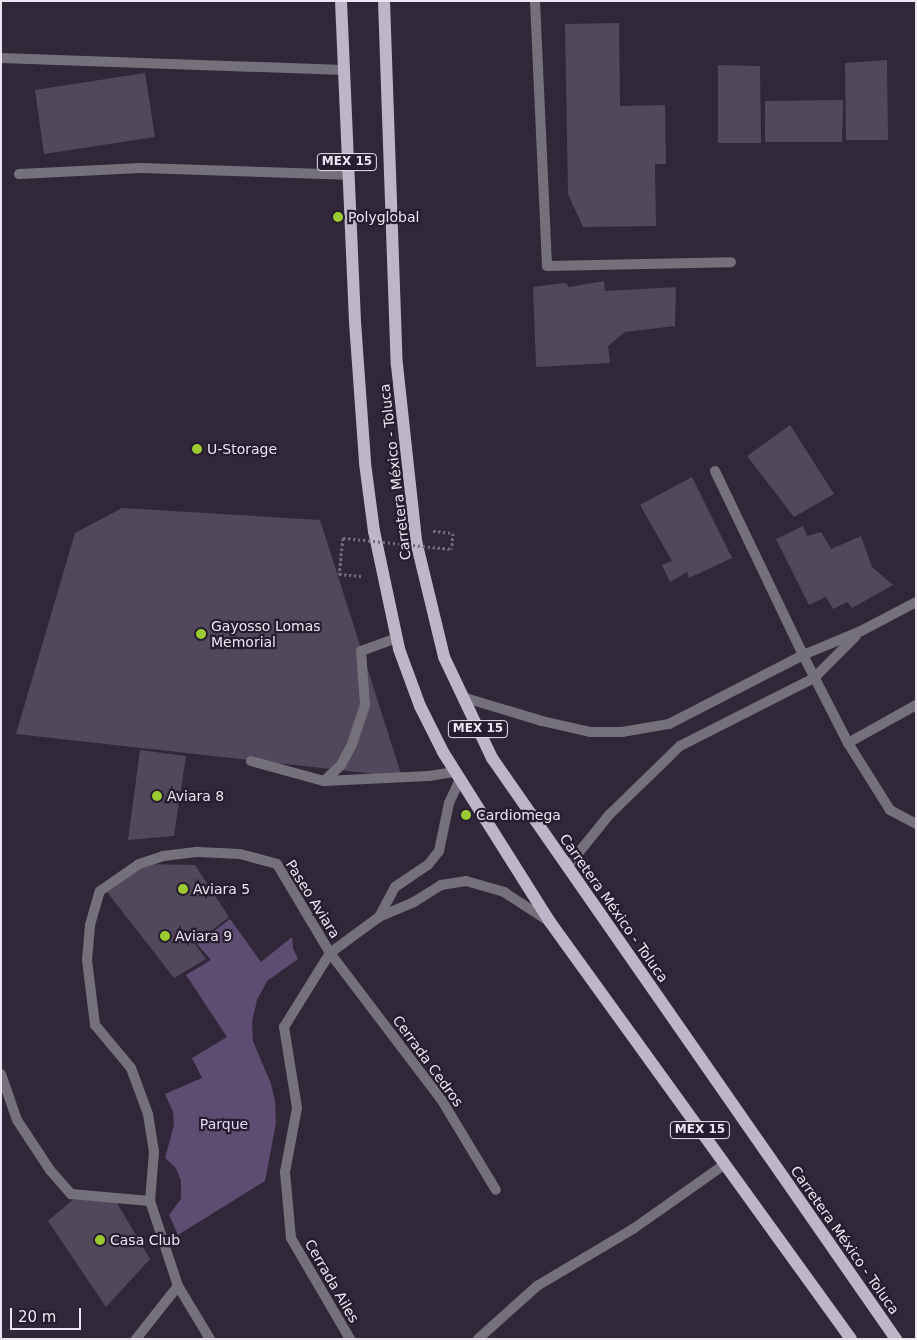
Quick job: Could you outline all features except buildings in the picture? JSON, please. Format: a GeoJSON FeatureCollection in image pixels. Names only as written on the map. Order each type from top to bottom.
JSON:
{"type":"FeatureCollection","features":[{"type":"Feature","properties":{"kind":"main road","name":"Carretera México - Toluca"},"geometry":{"type":"LineString","coordinates":[[341,1],[348,174],[364,454],[374,532],[396,638],[420,706],[442,752],[550,922],[851,1339]]}},
{"type":"Feature","properties":{"kind":"main road","name":"Carretera México - Toluca"},"geometry":{"type":"LineString","coordinates":[[384,1],[398,364],[414,529],[444,657],[492,758],[896,1339]]}},
{"type":"Feature","properties":{"kind":"street"},"geometry":{"type":"LineString","coordinates":[[535,1],[547,266],[731,262]]}},
{"type":"Feature","properties":{"kind":"street"},"geometry":{"type":"LineString","coordinates":[[1,58],[344,70]]}},
{"type":"Feature","properties":{"kind":"street"},"geometry":{"type":"LineString","coordinates":[[19,174],[141,168],[348,174]]}},
{"type":"Feature","properties":{"kind":"street"},"geometry":{"type":"LineString","coordinates":[[715,471],[803,656],[848,743],[890,810],[916,824]]}},
{"type":"Feature","properties":{"kind":"street"},"geometry":{"type":"LineString","coordinates":[[462,697],[542,721],[581,730],[622,732],[669,724],[803,656],[861,631],[916,602]]}},
{"type":"Feature","properties":{"kind":"street"},"geometry":{"type":"LineString","coordinates":[[566,867],[608,815],[680,746],[814,678],[861,631]]}},
{"type":"Feature","properties":{"kind":"street"},"geometry":{"type":"LineString","coordinates":[[324,781],[342,765],[352,744],[365,705],[361,651],[396,638]]}},
{"type":"Feature","properties":{"kind":"street"},"geometry":{"type":"LineString","coordinates":[[848,743],[916,705]]}},
{"type":"Feature","properties":{"kind":"street"},"geometry":{"type":"LineString","coordinates":[[251,761],[324,781],[458,775],[449,803],[439,850],[428,865],[395,887],[379,917]]}},
{"type":"Feature","properties":{"kind":"street","name":"Paseo Aviara"},"geometry":{"type":"LineString","coordinates":[[150,1201],[154,1152],[148,1114],[131,1068],[95,1024],[87,960],[90,925],[100,891],[139,864],[163,856],[198,852],[240,854],[277,864],[330,953]]}},
{"type":"Feature","properties":{"kind":"street"},"geometry":{"type":"LineString","coordinates":[[330,953],[379,917],[414,902],[441,885],[466,881],[504,892],[550,922]]}},
{"type":"Feature","properties":{"kind":"street","name":"Cerrada Cedros"},"geometry":{"type":"LineString","coordinates":[[330,953],[441,1099],[496,1190]]}},
{"type":"Feature","properties":{"kind":"street","name":"Cerrada Ailes"},"geometry":{"type":"LineString","coordinates":[[330,953],[284,1027],[297,1108],[285,1172],[291,1238],[350,1339]]}},
{"type":"Feature","properties":{"kind":"street"},"geometry":{"type":"LineString","coordinates":[[1,1074],[17,1120],[50,1170],[71,1194],[150,1201],[178,1286],[210,1339]]}},
{"type":"Feature","properties":{"kind":"street"},"geometry":{"type":"LineString","coordinates":[[478,1339],[537,1286],[633,1229],[725,1164]]}},
{"type":"Feature","properties":{"kind":"street"},"geometry":{"type":"LineString","coordinates":[[136,1339],[178,1286]]}},
{"type":"Feature","properties":{"kind":"path"},"geometry":{"type":"LineString","coordinates":[[383,578],[339,574],[343,538],[452,549],[453,533]]}},
{"type":"Feature","properties":{"kind":"green space","name":"Parque"},"geometry":{"type":"Polygon","coordinates":[[[230,919],[261,962],[292,937],[293,948],[298,959],[267,981],[257,1000],[252,1022],[253,1041],[271,1084],[275,1101],[276,1123],[265,1181],[178,1235],[169,1215],[181,1199],[181,1181],[176,1168],[165,1158],[174,1125],[173,1112],[165,1094],[202,1078],[192,1058],[227,1037],[186,975],[211,960],[197,944],[230,919]]]}},
{"type":"Feature","properties":{"kind":"place","name":"Polyglobal"},"geometry":{"type":"Point","coordinates":[338,217]}},
{"type":"Feature","properties":{"kind":"place","name":"U-Storage"},"geometry":{"type":"Point","coordinates":[197,449]}},
{"type":"Feature","properties":{"kind":"place","name":"Gayosso Lomas Memorial"},"geometry":{"type":"Point","coordinates":[201,634]}},
{"type":"Feature","properties":{"kind":"place","name":"Aviara 8"},"geometry":{"type":"Point","coordinates":[157,796]}},
{"type":"Feature","properties":{"kind":"place","name":"Cardiomega"},"geometry":{"type":"Point","coordinates":[466,815]}},
{"type":"Feature","properties":{"kind":"place","name":"Aviara 5"},"geometry":{"type":"Point","coordinates":[183,889]}},
{"type":"Feature","properties":{"kind":"place","name":"Aviara 9"},"geometry":{"type":"Point","coordinates":[165,936]}},
{"type":"Feature","properties":{"kind":"place","name":"Casa Club"},"geometry":{"type":"Point","coordinates":[100,1240]}}]}
